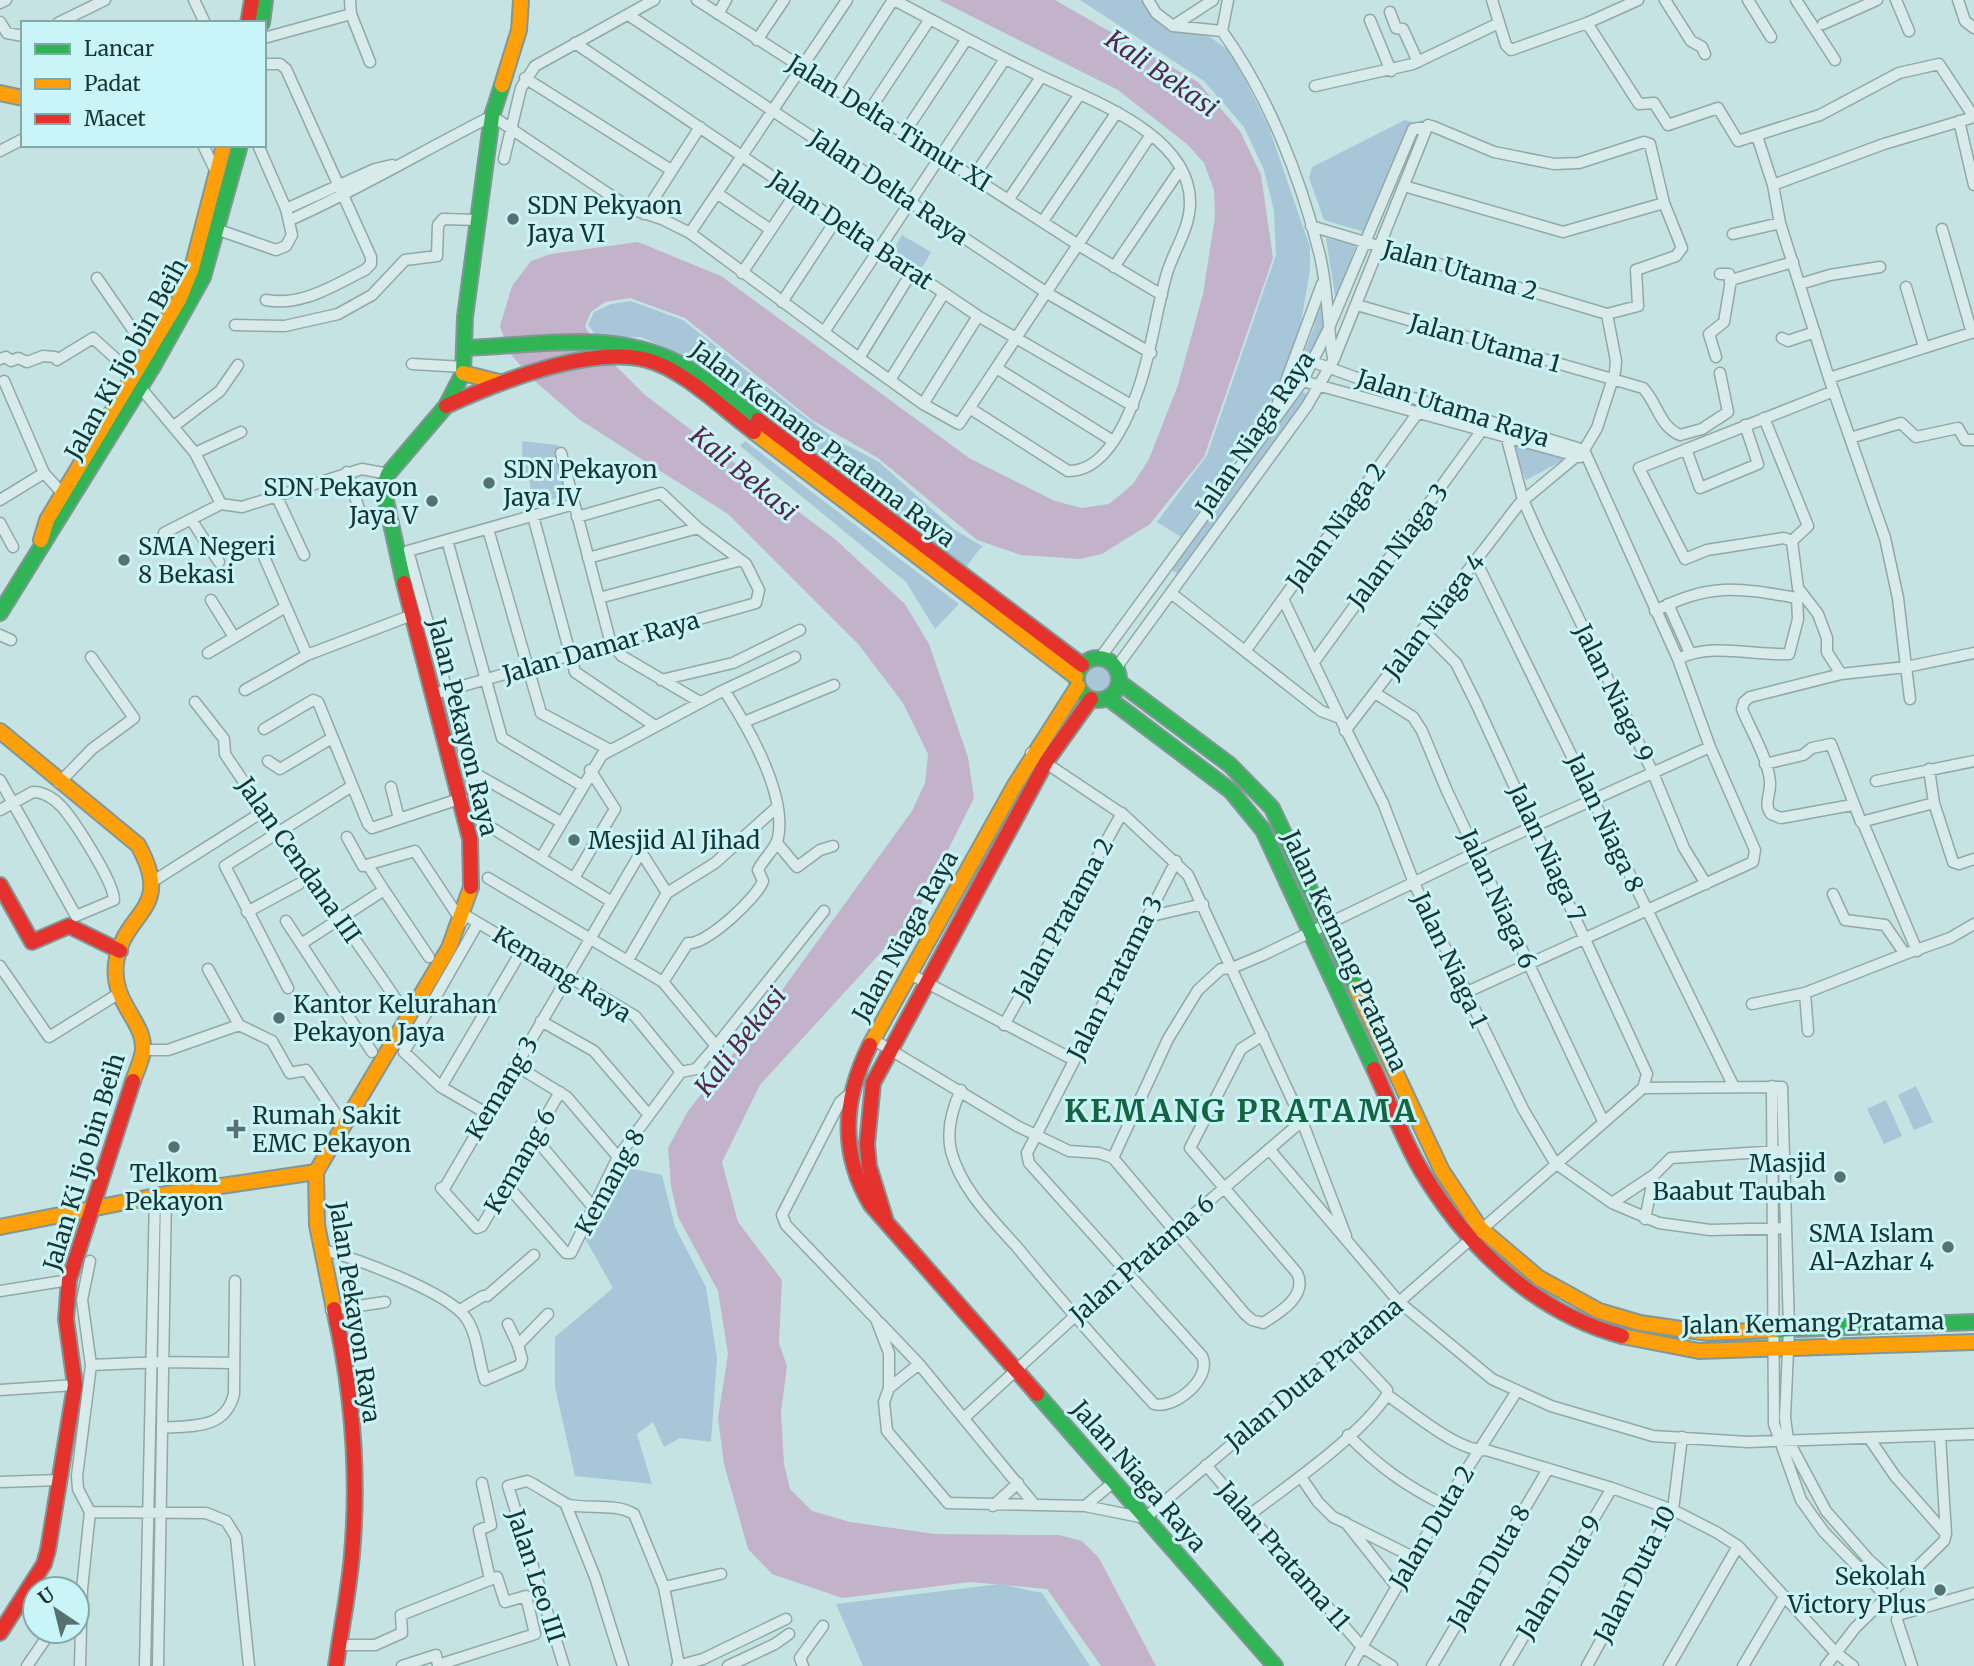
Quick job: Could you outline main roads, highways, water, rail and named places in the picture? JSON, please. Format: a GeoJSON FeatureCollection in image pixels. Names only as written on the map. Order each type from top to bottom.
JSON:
{"type":"FeatureCollection","features":[{"type":"Feature","properties":{"kind":"water","name":"Kali Bekasi"},"geometry":{"type":"Polygon","coordinates":[[[939,0],[1055,0],[1198,82],[1240,131],[1261,175],[1273,258],[1204,457],[1150,524],[1102,554],[1080,559],[1021,555],[977,540],[878,458],[812,420],[685,318],[630,298],[605,302],[591,312],[585,326],[595,345],[645,395],[836,540],[905,604],[929,644],[968,757],[974,798],[916,914],[760,1085],[722,1162],[738,1222],[782,1280],[779,1343],[787,1366],[781,1412],[784,1464],[790,1489],[812,1511],[850,1522],[935,1534],[1059,1535],[1082,1541],[1099,1558],[1156,1666],[1101,1666],[1047,1589],[970,1582],[842,1598],[772,1574],[748,1549],[724,1464],[718,1418],[728,1354],[718,1291],[678,1217],[671,1186],[668,1148],[688,1111],[769,1008],[912,811],[925,783],[928,754],[903,703],[859,645],[728,514],[580,420],[531,378],[509,352],[500,326],[512,286],[531,261],[551,254],[638,242],[721,276],[969,458],[1055,501],[1082,508],[1109,504],[1133,484],[1149,459],[1178,385],[1203,294],[1215,217],[1214,190],[1204,163],[1188,145],[1118,90],[939,0]]]}},
{"type":"Feature","properties":{"kind":"place","name":"SDN Pekyaon Jaya VI"},"geometry":{"type":"Point","coordinates":[513,219]}},
{"type":"Feature","properties":{"kind":"place","name":"SDN Pekayon Jaya IV"},"geometry":{"type":"Point","coordinates":[489,483]}},
{"type":"Feature","properties":{"kind":"place","name":"SDN Pekayon Jaya V"},"geometry":{"type":"Point","coordinates":[432,501]}},
{"type":"Feature","properties":{"kind":"place","name":"SMA Negeri 8 Bekasi"},"geometry":{"type":"Point","coordinates":[124,560]}},
{"type":"Feature","properties":{"kind":"place","name":"Mesjid Al Jihad"},"geometry":{"type":"Point","coordinates":[574,840]}},
{"type":"Feature","properties":{"kind":"place","name":"Kantor Kelurahan Pekayon Jaya"},"geometry":{"type":"Point","coordinates":[279,1018]}},
{"type":"Feature","properties":{"kind":"place","name":"Rumah Sakit EMC Pekayon"},"geometry":{"type":"Point","coordinates":[236,1129]}},
{"type":"Feature","properties":{"kind":"place","name":"Telkom Pekayon"},"geometry":{"type":"Point","coordinates":[174,1147]}},
{"type":"Feature","properties":{"kind":"place","name":"Masjid Baabut Taubah"},"geometry":{"type":"Point","coordinates":[1840,1177]}},
{"type":"Feature","properties":{"kind":"place","name":"SMA Islam Al-Azhar 4"},"geometry":{"type":"Point","coordinates":[1948,1247]}},
{"type":"Feature","properties":{"kind":"place","name":"Sekolah Victory Plus"},"geometry":{"type":"Point","coordinates":[1940,1590]}},
{"type":"Feature","properties":{"kind":"district","name":"KEMANG PRATAMA"},"geometry":{"type":"Point","coordinates":[1241,1111]}}]}
